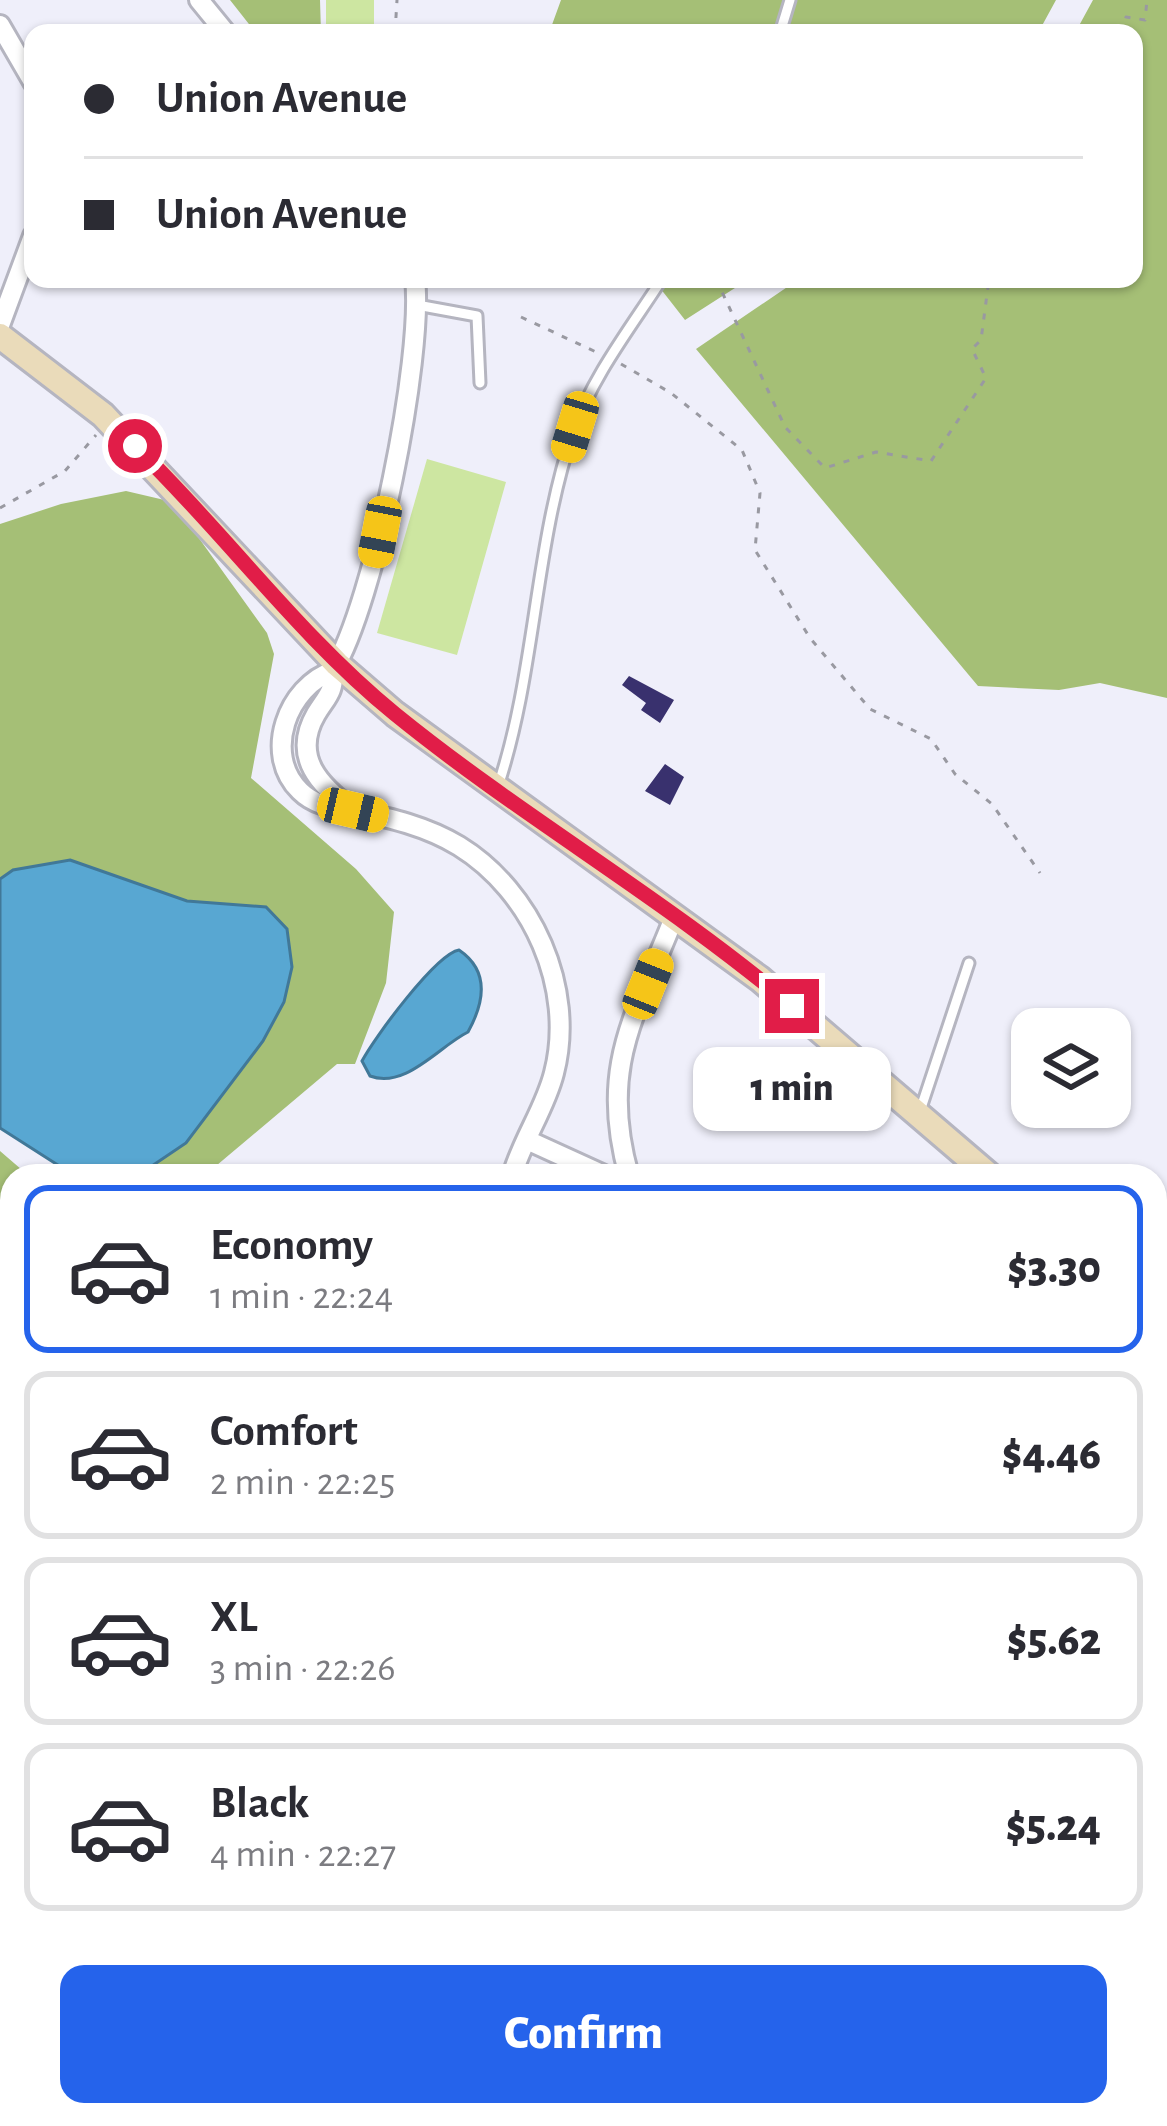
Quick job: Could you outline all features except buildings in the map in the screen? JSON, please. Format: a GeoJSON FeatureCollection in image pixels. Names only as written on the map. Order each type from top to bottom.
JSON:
{"type":"FeatureCollection","features":[{"type":"Feature","properties":{"kind":"street"},"geometry":{"type":"LineString","coordinates":[[199,0],[219,24]]}},
{"type":"Feature","properties":{"kind":"street"},"geometry":{"type":"LineString","coordinates":[[0,25],[24,66]]}},
{"type":"Feature","properties":{"kind":"street"},"geometry":{"type":"LineString","coordinates":[[0,325],[24,260]]}},
{"type":"Feature","properties":{"kind":"street"},"geometry":{"type":"LineString","coordinates":[[416,288],[417,305],[373,569],[335,668],[317,676],[301,694],[283,731],[281,750],[287,773],[300,791],[320,805],[415,826],[461,848],[494,874],[533,926],[554,982],[558,1048],[555,1072],[516,1164]]}},
{"type":"Feature","properties":{"kind":"street"},"geometry":{"type":"LineString","coordinates":[[0,336],[109,420],[335,668],[496,791],[675,915],[976,1164]]}},
{"type":"Feature","properties":{"kind":"street"},"geometry":{"type":"LineString","coordinates":[[627,1164],[613,1098],[619,1061],[675,915]]}},
{"type":"Feature","properties":{"kind":"street"},"geometry":{"type":"LineString","coordinates":[[527,1139],[580,1164]]}},
{"type":"Feature","properties":{"kind":"lane"},"geometry":{"type":"LineString","coordinates":[[496,791],[510,750],[537,578],[575,427],[656,288]]}},
{"type":"Feature","properties":{"kind":"lane"},"geometry":{"type":"LineString","coordinates":[[417,305],[477,316],[481,383]]}},
{"type":"Feature","properties":{"kind":"lane"},"geometry":{"type":"LineString","coordinates":[[919,1114],[969,962]]}},
{"type":"Feature","properties":{"kind":"path"},"geometry":{"type":"LineString","coordinates":[[1124,24],[1126,17],[1145,20],[1148,0]]}},
{"type":"Feature","properties":{"kind":"path"},"geometry":{"type":"LineString","coordinates":[[720,288],[785,427],[826,468],[876,452],[931,461],[986,378],[972,349],[981,340],[988,288]]}},
{"type":"Feature","properties":{"kind":"path"},"geometry":{"type":"LineString","coordinates":[[521,317],[671,392],[742,451],[760,493],[755,550],[810,638],[870,709],[931,740],[955,774],[1002,817],[1040,874]]}},
{"type":"Feature","properties":{"kind":"path"},"geometry":{"type":"LineString","coordinates":[[0,508],[65,471],[109,420]]}},
{"type":"Feature","properties":{"kind":"green space"},"geometry":{"type":"Polygon","coordinates":[[[230,0],[320,0],[321,24],[249,24],[230,0]]]}},
{"type":"Feature","properties":{"kind":"green space"},"geometry":{"type":"Polygon","coordinates":[[[326,0],[374,0],[374,24],[326,24],[326,0]]]}},
{"type":"Feature","properties":{"kind":"green space"},"geometry":{"type":"Polygon","coordinates":[[[561,0],[1056,0],[1043,24],[552,24],[561,0]]]}},
{"type":"Feature","properties":{"kind":"green space"},"geometry":{"type":"Polygon","coordinates":[[[1093,0],[1167,0],[1167,698],[1100,683],[1059,690],[978,686],[696,349],[786,288],[1143,288],[1143,24],[1080,24],[1093,0]]]}},
{"type":"Feature","properties":{"kind":"green space"},"geometry":{"type":"Polygon","coordinates":[[[660,288],[735,288],[685,320],[660,288]]]}},
{"type":"Feature","properties":{"kind":"green space"},"geometry":{"type":"Polygon","coordinates":[[[427,459],[506,482],[457,655],[377,633],[427,459]]]}},
{"type":"Feature","properties":{"kind":"green space"},"geometry":{"type":"Polygon","coordinates":[[[126,491],[173,502],[267,633],[274,654],[251,778],[356,869],[394,912],[386,983],[355,1064],[337,1064],[218,1164],[155,1164],[186,1143],[263,1041],[233,906],[187,901],[70,860],[13,870],[0,879],[0,524],[61,504],[126,491]]]}},
{"type":"Feature","properties":{"kind":"green space"},"geometry":{"type":"Polygon","coordinates":[[[0,1151],[15,1164],[0,1164],[0,1151]]]}},
{"type":"Feature","properties":{"kind":"water"},"geometry":{"type":"Polygon","coordinates":[[[70,860],[187,901],[266,907],[287,929],[292,967],[284,1002],[263,1041],[186,1143],[155,1164],[56,1164],[0,1128],[0,879],[13,870],[70,860]]]}},
{"type":"Feature","properties":{"kind":"water"},"geometry":{"type":"Polygon","coordinates":[[[459,950],[480,978],[478,1010],[468,1032],[409,1072],[396,1077],[370,1076],[362,1061],[379,1035],[421,981],[459,950]]]}},
{"type":"Feature","properties":{"kind":"route"},"geometry":{"type":"LineString","coordinates":[[135,446],[279,604],[395,714],[496,791],[685,921],[792,1006]]}}]}
